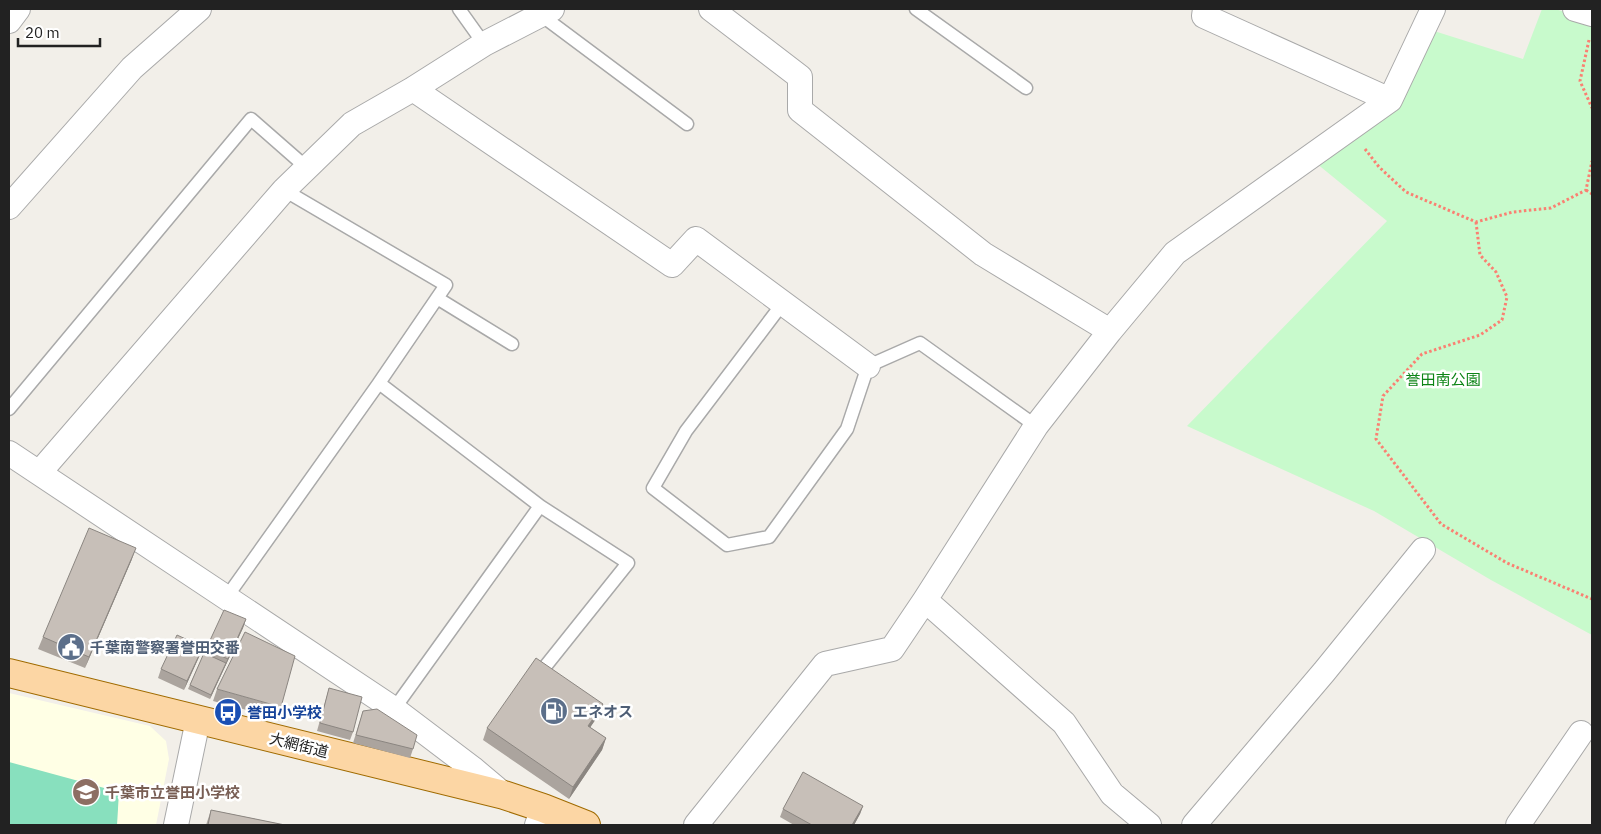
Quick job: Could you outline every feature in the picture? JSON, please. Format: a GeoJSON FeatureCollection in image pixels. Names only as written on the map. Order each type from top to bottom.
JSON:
{"type":"FeatureCollection","features":[{"type":"Feature","properties":{"kind":"main road","name":"大網街道"},"geometry":{"type":"LineString","coordinates":[[9,673],[504,796],[540,817],[586,825]]}},
{"type":"Feature","properties":{"kind":"street"},"geometry":{"type":"LineString","coordinates":[[9,21],[18,9]]}},
{"type":"Feature","properties":{"kind":"street"},"geometry":{"type":"LineString","coordinates":[[9,207],[132,68],[199,9]]}},
{"type":"Feature","properties":{"kind":"street"},"geometry":{"type":"LineString","coordinates":[[711,9],[800,77],[800,110],[984,254],[1110,332]]}},
{"type":"Feature","properties":{"kind":"street"},"geometry":{"type":"LineString","coordinates":[[1205,9],[1204,16],[1390,100]]}},
{"type":"Feature","properties":{"kind":"street"},"geometry":{"type":"LineString","coordinates":[[696,825],[825,664],[892,649],[1036,426],[1175,253],[1390,100],[1433,9]]}},
{"type":"Feature","properties":{"kind":"street"},"geometry":{"type":"LineString","coordinates":[[1575,9],[1591,24]]}},
{"type":"Feature","properties":{"kind":"street"},"geometry":{"type":"LineString","coordinates":[[39,473],[284,190],[352,124],[413,89],[484,44],[547,12]]}},
{"type":"Feature","properties":{"kind":"street"},"geometry":{"type":"LineString","coordinates":[[413,89],[672,265],[696,239],[868,366]]}},
{"type":"Feature","properties":{"kind":"street"},"geometry":{"type":"LineString","coordinates":[[9,453],[394,709],[472,768],[504,796]]}},
{"type":"Feature","properties":{"kind":"street"},"geometry":{"type":"LineString","coordinates":[[1194,825],[1324,672],[1423,550]]}},
{"type":"Feature","properties":{"kind":"street"},"geometry":{"type":"LineString","coordinates":[[925,600],[1064,723],[1112,794],[1149,825]]}},
{"type":"Feature","properties":{"kind":"street"},"geometry":{"type":"LineString","coordinates":[[176,825],[198,720]]}},
{"type":"Feature","properties":{"kind":"street"},"geometry":{"type":"LineString","coordinates":[[1518,825],[1581,733]]}},
{"type":"Feature","properties":{"kind":"lane"},"geometry":{"type":"LineString","coordinates":[[459,9],[484,44]]}},
{"type":"Feature","properties":{"kind":"lane"},"geometry":{"type":"LineString","coordinates":[[916,9],[1026,88]]}},
{"type":"Feature","properties":{"kind":"lane"},"geometry":{"type":"LineString","coordinates":[[547,12],[687,124]]}},
{"type":"Feature","properties":{"kind":"lane"},"geometry":{"type":"LineString","coordinates":[[9,409],[251,119],[307,168]]}},
{"type":"Feature","properties":{"kind":"lane"},"geometry":{"type":"LineString","coordinates":[[226,598],[379,383],[446,285],[284,190]]}},
{"type":"Feature","properties":{"kind":"lane"},"geometry":{"type":"LineString","coordinates":[[437,298],[512,344]]}},
{"type":"Feature","properties":{"kind":"lane"},"geometry":{"type":"LineString","coordinates":[[783,304],[686,431],[653,488],[727,544],[769,536],[847,429],[868,366],[920,343],[1036,426]]}},
{"type":"Feature","properties":{"kind":"lane"},"geometry":{"type":"LineString","coordinates":[[379,383],[540,506],[628,563],[544,668]]}},
{"type":"Feature","properties":{"kind":"lane"},"geometry":{"type":"LineString","coordinates":[[394,709],[540,506]]}},
{"type":"Feature","properties":{"kind":"path"},"geometry":{"type":"LineString","coordinates":[[1591,24],[1580,81],[1592,108]]}},
{"type":"Feature","properties":{"kind":"path"},"geometry":{"type":"LineString","coordinates":[[1350,129],[1379,167],[1406,192],[1476,222],[1513,212],[1551,208],[1586,190]]}},
{"type":"Feature","properties":{"kind":"path"},"geometry":{"type":"LineString","coordinates":[[1586,190],[1592,161]]}},
{"type":"Feature","properties":{"kind":"path"},"geometry":{"type":"LineString","coordinates":[[1586,190],[1592,194]]}},
{"type":"Feature","properties":{"kind":"path"},"geometry":{"type":"LineString","coordinates":[[1476,222],[1480,255],[1496,272],[1508,298],[1502,320],[1480,335],[1422,354],[1383,396],[1376,439],[1441,524],[1507,564],[1592,599]]}},
{"type":"Feature","properties":{"kind":"shaded area","name":"千葉市立誉田小学校"},"geometry":{"type":"Polygon","coordinates":[[[9,693],[150,726],[166,741],[169,759],[156,825],[9,825],[9,693]]]}},
{"type":"Feature","properties":{"kind":"green space","name":"誉田南公園"},"geometry":{"type":"Polygon","coordinates":[[[1542,9],[1555,9],[1592,20],[1592,635],[1491,580],[1374,511],[1187,426],[1387,221],[1316,163],[1434,31],[1523,59],[1542,9]]]}},
{"type":"Feature","properties":{"kind":"green space"},"geometry":{"type":"Polygon","coordinates":[[[9,762],[119,792],[117,825],[9,825],[9,762]]]}},
{"type":"Feature","properties":{"kind":"building"},"geometry":{"type":"Polygon","coordinates":[[[89,528],[136,548],[89,657],[43,637],[89,528]]]}},
{"type":"Feature","properties":{"kind":"building"},"geometry":{"type":"Polygon","coordinates":[[[224,610],[246,619],[228,659],[206,649],[224,610]]]}},
{"type":"Feature","properties":{"kind":"building"},"geometry":{"type":"Polygon","coordinates":[[[245,632],[295,656],[281,707],[217,689],[245,632]]]}},
{"type":"Feature","properties":{"kind":"building"},"geometry":{"type":"Polygon","coordinates":[[[177,635],[203,647],[187,681],[161,669],[177,635]]]}},
{"type":"Feature","properties":{"kind":"building"},"geometry":{"type":"Polygon","coordinates":[[[204,653],[226,663],[211,695],[190,685],[204,653]]]}},
{"type":"Feature","properties":{"kind":"building"},"geometry":{"type":"Polygon","coordinates":[[[536,658],[603,704],[588,726],[606,738],[573,787],[487,728],[536,658]]]}},
{"type":"Feature","properties":{"kind":"building"},"geometry":{"type":"Polygon","coordinates":[[[329,688],[362,697],[353,732],[320,723],[329,688]]]}},
{"type":"Feature","properties":{"kind":"building"},"geometry":{"type":"Polygon","coordinates":[[[377,709],[417,735],[413,749],[356,735],[363,711],[377,709]]]}},
{"type":"Feature","properties":{"kind":"building"},"geometry":{"type":"Polygon","coordinates":[[[803,772],[863,806],[852,825],[812,825],[783,809],[803,772]]]}},
{"type":"Feature","properties":{"kind":"building"},"geometry":{"type":"Polygon","coordinates":[[[211,810],[285,825],[208,825],[211,810]]]}},
{"type":"Feature","properties":{"kind":"place","name":"千葉南警察署誉田交番"},"geometry":{"type":"Point","coordinates":[71,647]}},
{"type":"Feature","properties":{"kind":"place","name":"エネオス"},"geometry":{"type":"Point","coordinates":[554,711]}},
{"type":"Feature","properties":{"kind":"place","name":"誉田小学校"},"geometry":{"type":"Point","coordinates":[228,712]}},
{"type":"Feature","properties":{"kind":"place","name":"千葉市立誉田小学校"},"geometry":{"type":"Point","coordinates":[86,792]}}]}
